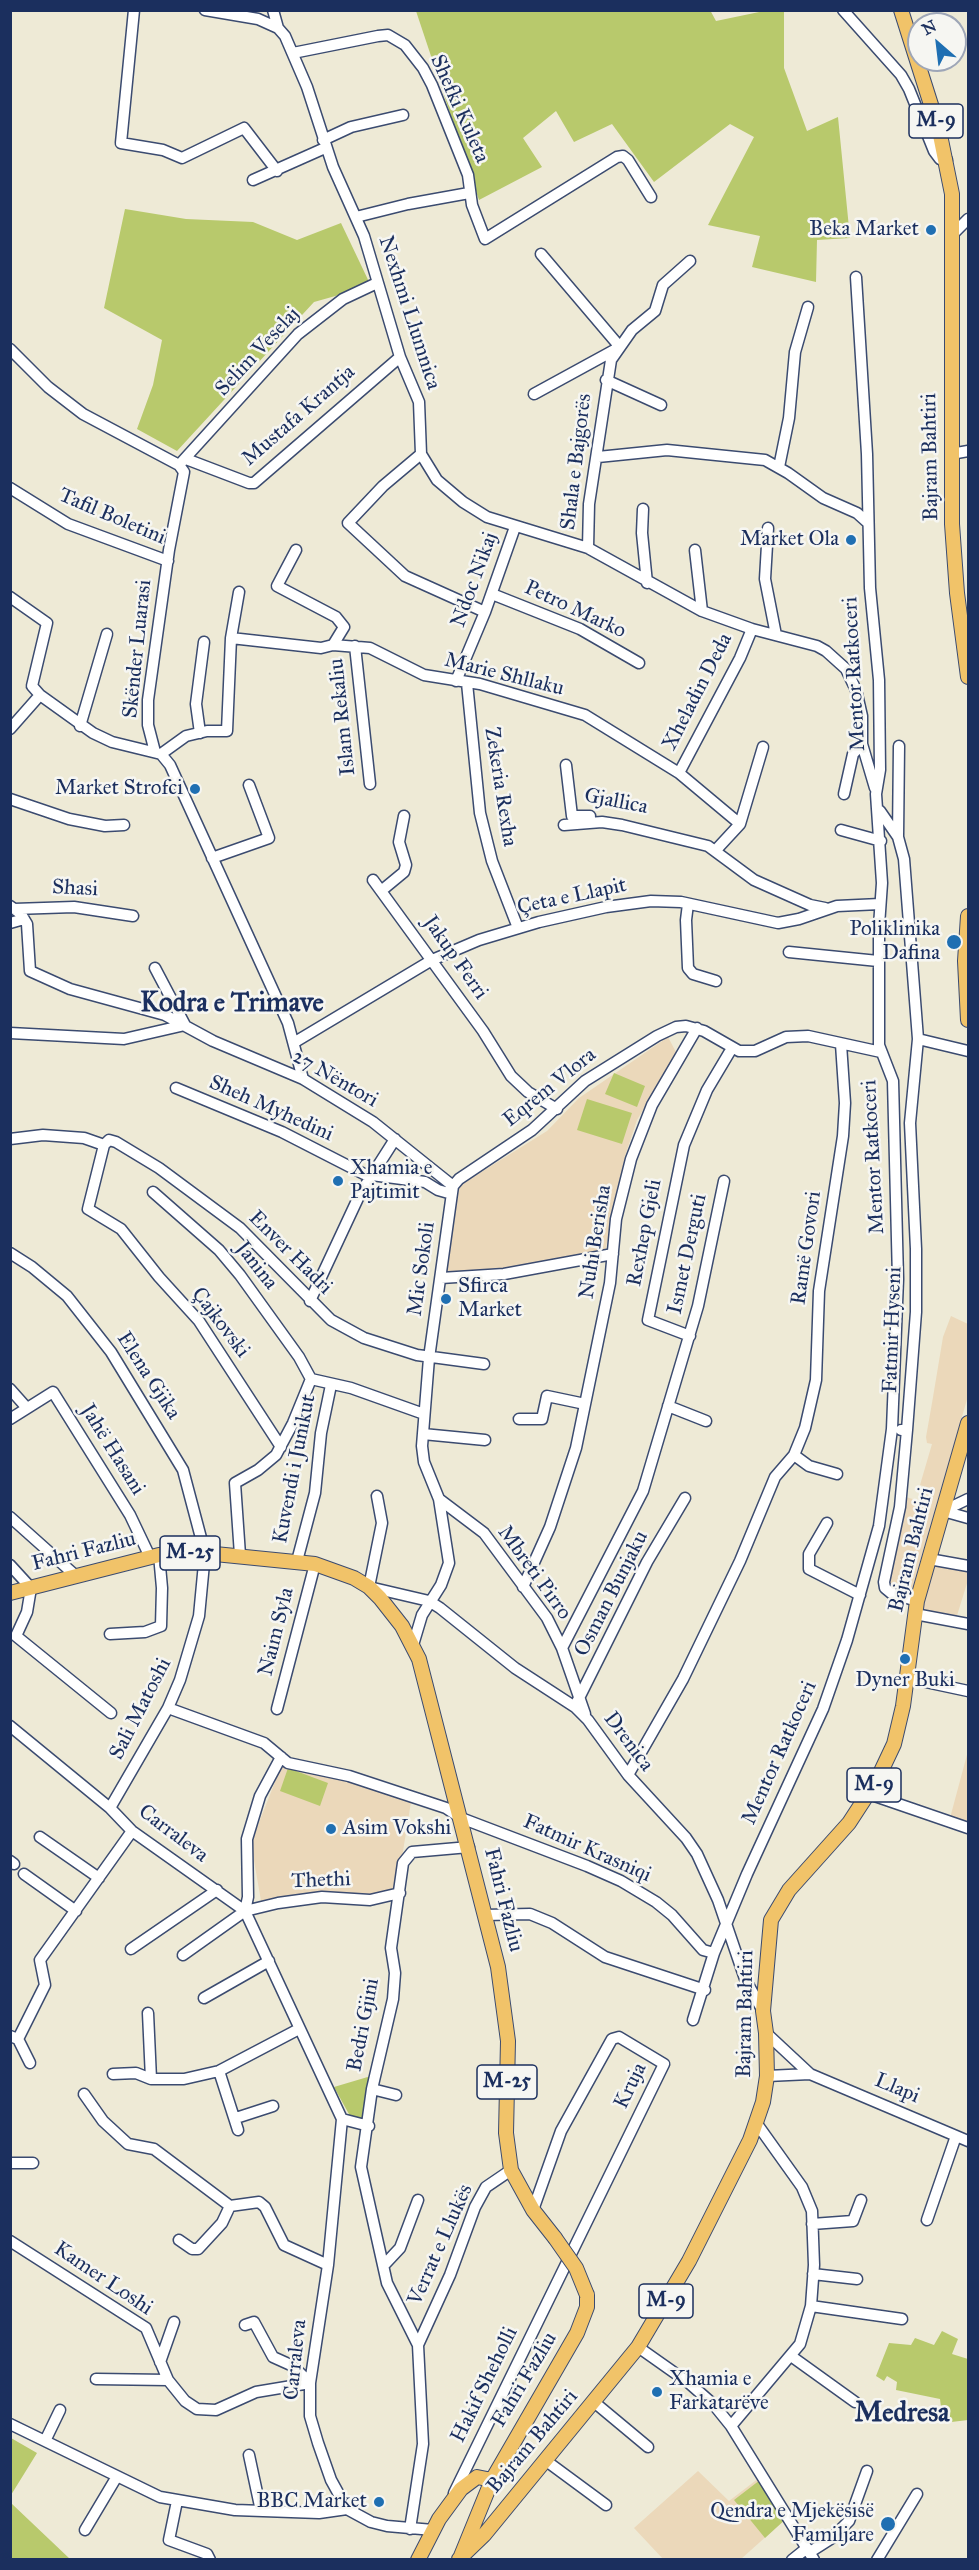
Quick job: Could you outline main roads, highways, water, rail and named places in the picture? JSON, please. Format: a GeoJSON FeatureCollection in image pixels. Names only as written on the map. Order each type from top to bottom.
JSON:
{"type":"FeatureCollection","features":[{"type":"Feature","properties":{"kind":"main road","name":"Bajram Bahtiri"},"geometry":{"type":"LineString","coordinates":[[901,10],[947,160],[952,194],[951,454],[956,584],[969,677]]}},
{"type":"Feature","properties":{"kind":"main road"},"geometry":{"type":"LineString","coordinates":[[968,918],[969,1020]]}},
{"type":"Feature","properties":{"kind":"main road","name":"Bajram Bahtiri"},"geometry":{"type":"LineString","coordinates":[[459,2559],[484,2535],[638,2347],[689,2261],[757,2124],[767,2076],[763,2011],[771,1920],[789,1890],[849,1823],[868,1794],[894,1744],[907,1678],[916,1608],[969,1423]]}},
{"type":"Feature","properties":{"kind":"main road","name":"Fahri Fazliu"},"geometry":{"type":"LineString","coordinates":[[10,1593],[155,1556],[205,1553],[297,1561],[315,1564],[369,1587],[390,1610],[413,1645],[426,1682],[469,1847],[502,1989],[507,2032],[506,2133],[511,2170],[533,2210],[576,2268],[587,2295],[587,2307],[578,2333],[492,2480],[459,2559]]}},
{"type":"Feature","properties":{"kind":"main road"},"geometry":{"type":"LineString","coordinates":[[418,2559],[433,2529],[461,2489],[477,2477],[492,2480]]}},
{"type":"Feature","properties":{"kind":"place","name":"Beka Market"},"geometry":{"type":"Point","coordinates":[931,230]}},
{"type":"Feature","properties":{"kind":"place","name":"Market Ola"},"geometry":{"type":"Point","coordinates":[851,540]}},
{"type":"Feature","properties":{"kind":"place","name":"Market Strofci"},"geometry":{"type":"Point","coordinates":[195,789]}},
{"type":"Feature","properties":{"kind":"place","name":"Poliklinika Dafina"},"geometry":{"type":"Point","coordinates":[954,942]}},
{"type":"Feature","properties":{"kind":"place","name":"Xhamia e Pajtimit"},"geometry":{"type":"Point","coordinates":[338,1181]}},
{"type":"Feature","properties":{"kind":"place","name":"Sfirca Market"},"geometry":{"type":"Point","coordinates":[446,1299]}},
{"type":"Feature","properties":{"kind":"place","name":"Dyner Buki"},"geometry":{"type":"Point","coordinates":[905,1659]}},
{"type":"Feature","properties":{"kind":"place","name":"Asim Vokshi"},"geometry":{"type":"Point","coordinates":[331,1829]}},
{"type":"Feature","properties":{"kind":"place","name":"Xhamia e Farkatarëve"},"geometry":{"type":"Point","coordinates":[657,2392]}},
{"type":"Feature","properties":{"kind":"place","name":"BBC Market"},"geometry":{"type":"Point","coordinates":[379,2502]}},
{"type":"Feature","properties":{"kind":"place","name":"Qendra e Mjekësisë Familjare"},"geometry":{"type":"Point","coordinates":[888,2524]}},
{"type":"Feature","properties":{"kind":"district","name":"Kodra e Trimave"},"geometry":{"type":"Point","coordinates":[232,1004]}},
{"type":"Feature","properties":{"kind":"district","name":"Medresa"},"geometry":{"type":"Point","coordinates":[902,2414]}}]}
